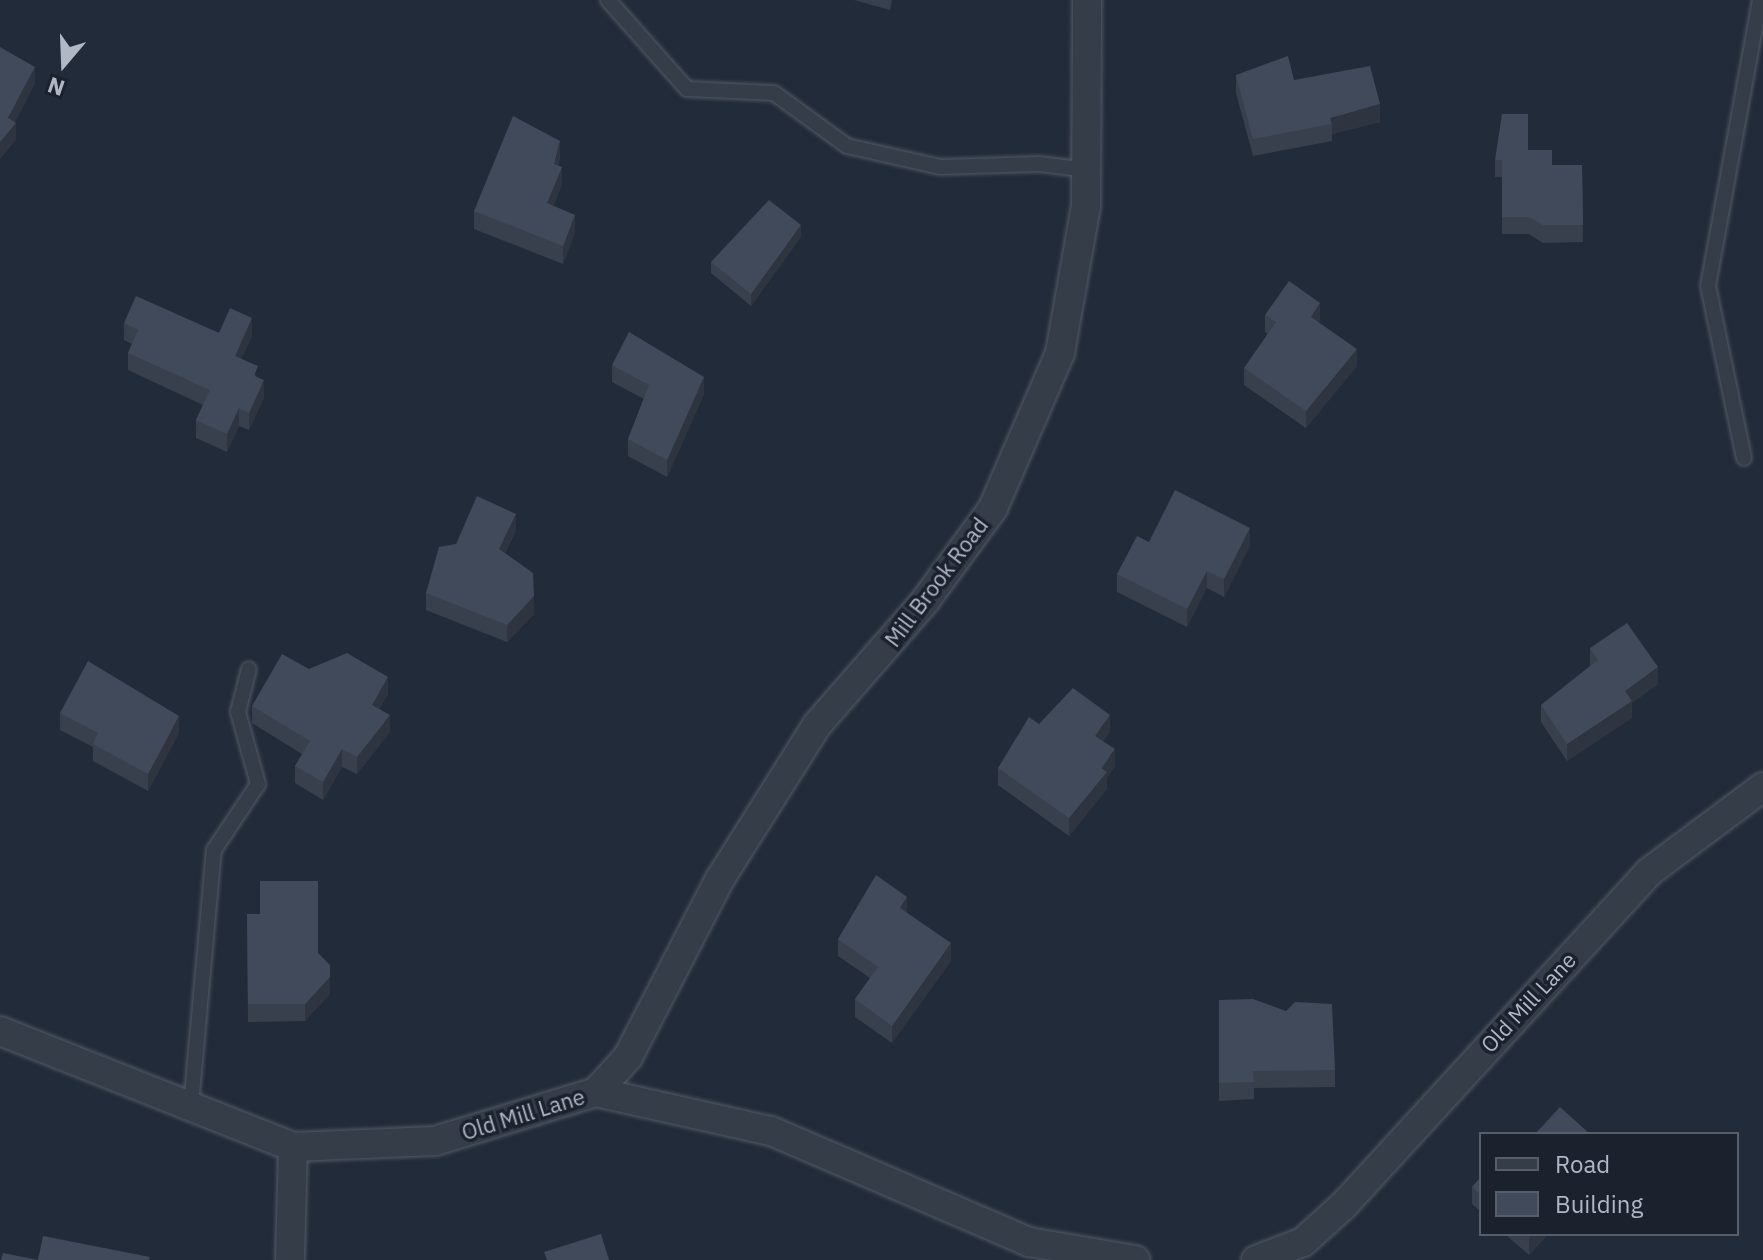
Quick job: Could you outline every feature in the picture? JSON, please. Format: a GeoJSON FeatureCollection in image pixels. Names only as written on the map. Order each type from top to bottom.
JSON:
{"type":"FeatureCollection","features":[{"type":"Feature","properties":{"kind":"street","name":"Mill Brook Road"},"geometry":{"type":"LineString","coordinates":[[596,1092],[628,1057],[720,879],[817,725],[925,601],[993,508],[1060,353],[1088,170],[1087,0]]}},
{"type":"Feature","properties":{"kind":"street","name":"Old Mill Lane"},"geometry":{"type":"LineString","coordinates":[[1256,1260],[1312,1248],[1649,872],[1763,787]]}},
{"type":"Feature","properties":{"kind":"street","name":"Old Mill Lane"},"geometry":{"type":"LineString","coordinates":[[0,1031],[293,1147],[435,1141],[596,1092],[771,1131],[1029,1242],[1135,1260]]}},
{"type":"Feature","properties":{"kind":"street"},"geometry":{"type":"LineString","coordinates":[[290,1260],[293,1147]]}},
{"type":"Feature","properties":{"kind":"lane"},"geometry":{"type":"LineString","coordinates":[[608,0],[687,89],[774,93],[847,146],[940,167],[1040,164],[1088,170]]}},
{"type":"Feature","properties":{"kind":"lane"},"geometry":{"type":"LineString","coordinates":[[1744,458],[1708,286],[1760,0]]}},
{"type":"Feature","properties":{"kind":"lane"},"geometry":{"type":"LineString","coordinates":[[191,1106],[214,850],[258,784],[240,739],[238,695],[249,669]]}},
{"type":"Feature","properties":{"kind":"building"},"geometry":{"type":"Polygon","coordinates":[[[0,47],[35,67],[8,118],[16,123],[0,142],[0,47]]]}},
{"type":"Feature","properties":{"kind":"building"},"geometry":{"type":"Polygon","coordinates":[[[1288,56],[1294,80],[1370,66],[1380,104],[1330,118],[1332,124],[1253,139],[1236,75],[1288,56]]]}},
{"type":"Feature","properties":{"kind":"building"},"geometry":{"type":"Polygon","coordinates":[[[1502,114],[1528,114],[1528,150],[1552,150],[1552,165],[1582,165],[1583,225],[1543,225],[1529,217],[1502,217],[1502,160],[1495,160],[1502,114]]]}},
{"type":"Feature","properties":{"kind":"building"},"geometry":{"type":"Polygon","coordinates":[[[513,116],[560,141],[554,164],[562,167],[547,203],[575,215],[563,246],[474,211],[513,116]]]}},
{"type":"Feature","properties":{"kind":"building"},"geometry":{"type":"Polygon","coordinates":[[[769,200],[801,225],[751,294],[711,262],[769,200]]]}},
{"type":"Feature","properties":{"kind":"building"},"geometry":{"type":"Polygon","coordinates":[[[1289,281],[1320,303],[1311,317],[1357,349],[1306,411],[1244,368],[1276,322],[1265,315],[1289,281]]]}},
{"type":"Feature","properties":{"kind":"building"},"geometry":{"type":"Polygon","coordinates":[[[136,296],[219,333],[230,308],[252,318],[235,356],[258,366],[254,376],[264,380],[249,413],[239,408],[227,434],[196,420],[210,390],[128,353],[138,330],[124,323],[136,296]]]}},
{"type":"Feature","properties":{"kind":"building"},"geometry":{"type":"Polygon","coordinates":[[[629,332],[704,377],[667,460],[628,439],[649,385],[612,365],[629,332]]]}},
{"type":"Feature","properties":{"kind":"building"},"geometry":{"type":"Polygon","coordinates":[[[1175,490],[1250,528],[1224,579],[1207,571],[1187,609],[1117,574],[1137,536],[1149,542],[1175,490]]]}},
{"type":"Feature","properties":{"kind":"building"},"geometry":{"type":"Polygon","coordinates":[[[477,496],[516,514],[499,549],[533,573],[534,596],[507,625],[426,593],[439,547],[456,544],[477,496]]]}},
{"type":"Feature","properties":{"kind":"building"},"geometry":{"type":"Polygon","coordinates":[[[1627,623],[1658,667],[1625,691],[1632,701],[1567,744],[1541,705],[1598,660],[1590,648],[1627,623]]]}},
{"type":"Feature","properties":{"kind":"building"},"geometry":{"type":"Polygon","coordinates":[[[347,653],[388,677],[372,705],[390,715],[357,757],[342,749],[323,782],[295,766],[310,741],[252,706],[282,654],[309,669],[347,653]]]}},
{"type":"Feature","properties":{"kind":"building"},"geometry":{"type":"Polygon","coordinates":[[[88,661],[179,716],[148,774],[93,744],[98,733],[60,713],[88,661]]]}},
{"type":"Feature","properties":{"kind":"building"},"geometry":{"type":"Polygon","coordinates":[[[1073,688],[1110,715],[1095,736],[1115,749],[1101,768],[1107,772],[1069,818],[998,768],[1029,717],[1039,724],[1073,688]]]}},
{"type":"Feature","properties":{"kind":"building"},"geometry":{"type":"Polygon","coordinates":[[[876,875],[907,897],[900,908],[951,943],[892,1026],[855,999],[878,967],[838,939],[876,875]]]}},
{"type":"Feature","properties":{"kind":"building"},"geometry":{"type":"Polygon","coordinates":[[[260,881],[318,881],[318,953],[330,965],[330,977],[305,1004],[248,1004],[247,914],[260,914],[260,881]]]}},
{"type":"Feature","properties":{"kind":"building"},"geometry":{"type":"Polygon","coordinates":[[[1253,999],[1286,1011],[1295,1002],[1332,1004],[1335,1070],[1253,1071],[1254,1082],[1219,1083],[1219,1000],[1253,999]]]}},
{"type":"Feature","properties":{"kind":"building"},"geometry":{"type":"Polygon","coordinates":[[[1560,1107],[1588,1132],[1537,1132],[1560,1107]]]}},
{"type":"Feature","properties":{"kind":"building"},"geometry":{"type":"Polygon","coordinates":[[[1479,1179],[1479,1193],[1472,1187],[1479,1179]]]}},
{"type":"Feature","properties":{"kind":"building"},"geometry":{"type":"Polygon","coordinates":[[[601,1234],[609,1260],[547,1260],[544,1252],[601,1234]]]}},
{"type":"Feature","properties":{"kind":"building"},"geometry":{"type":"Polygon","coordinates":[[[43,1236],[150,1257],[149,1260],[38,1260],[43,1236]]]}},
{"type":"Feature","properties":{"kind":"building"},"geometry":{"type":"Polygon","coordinates":[[[3,1253],[38,1260],[1,1260],[3,1253]]]}}]}
